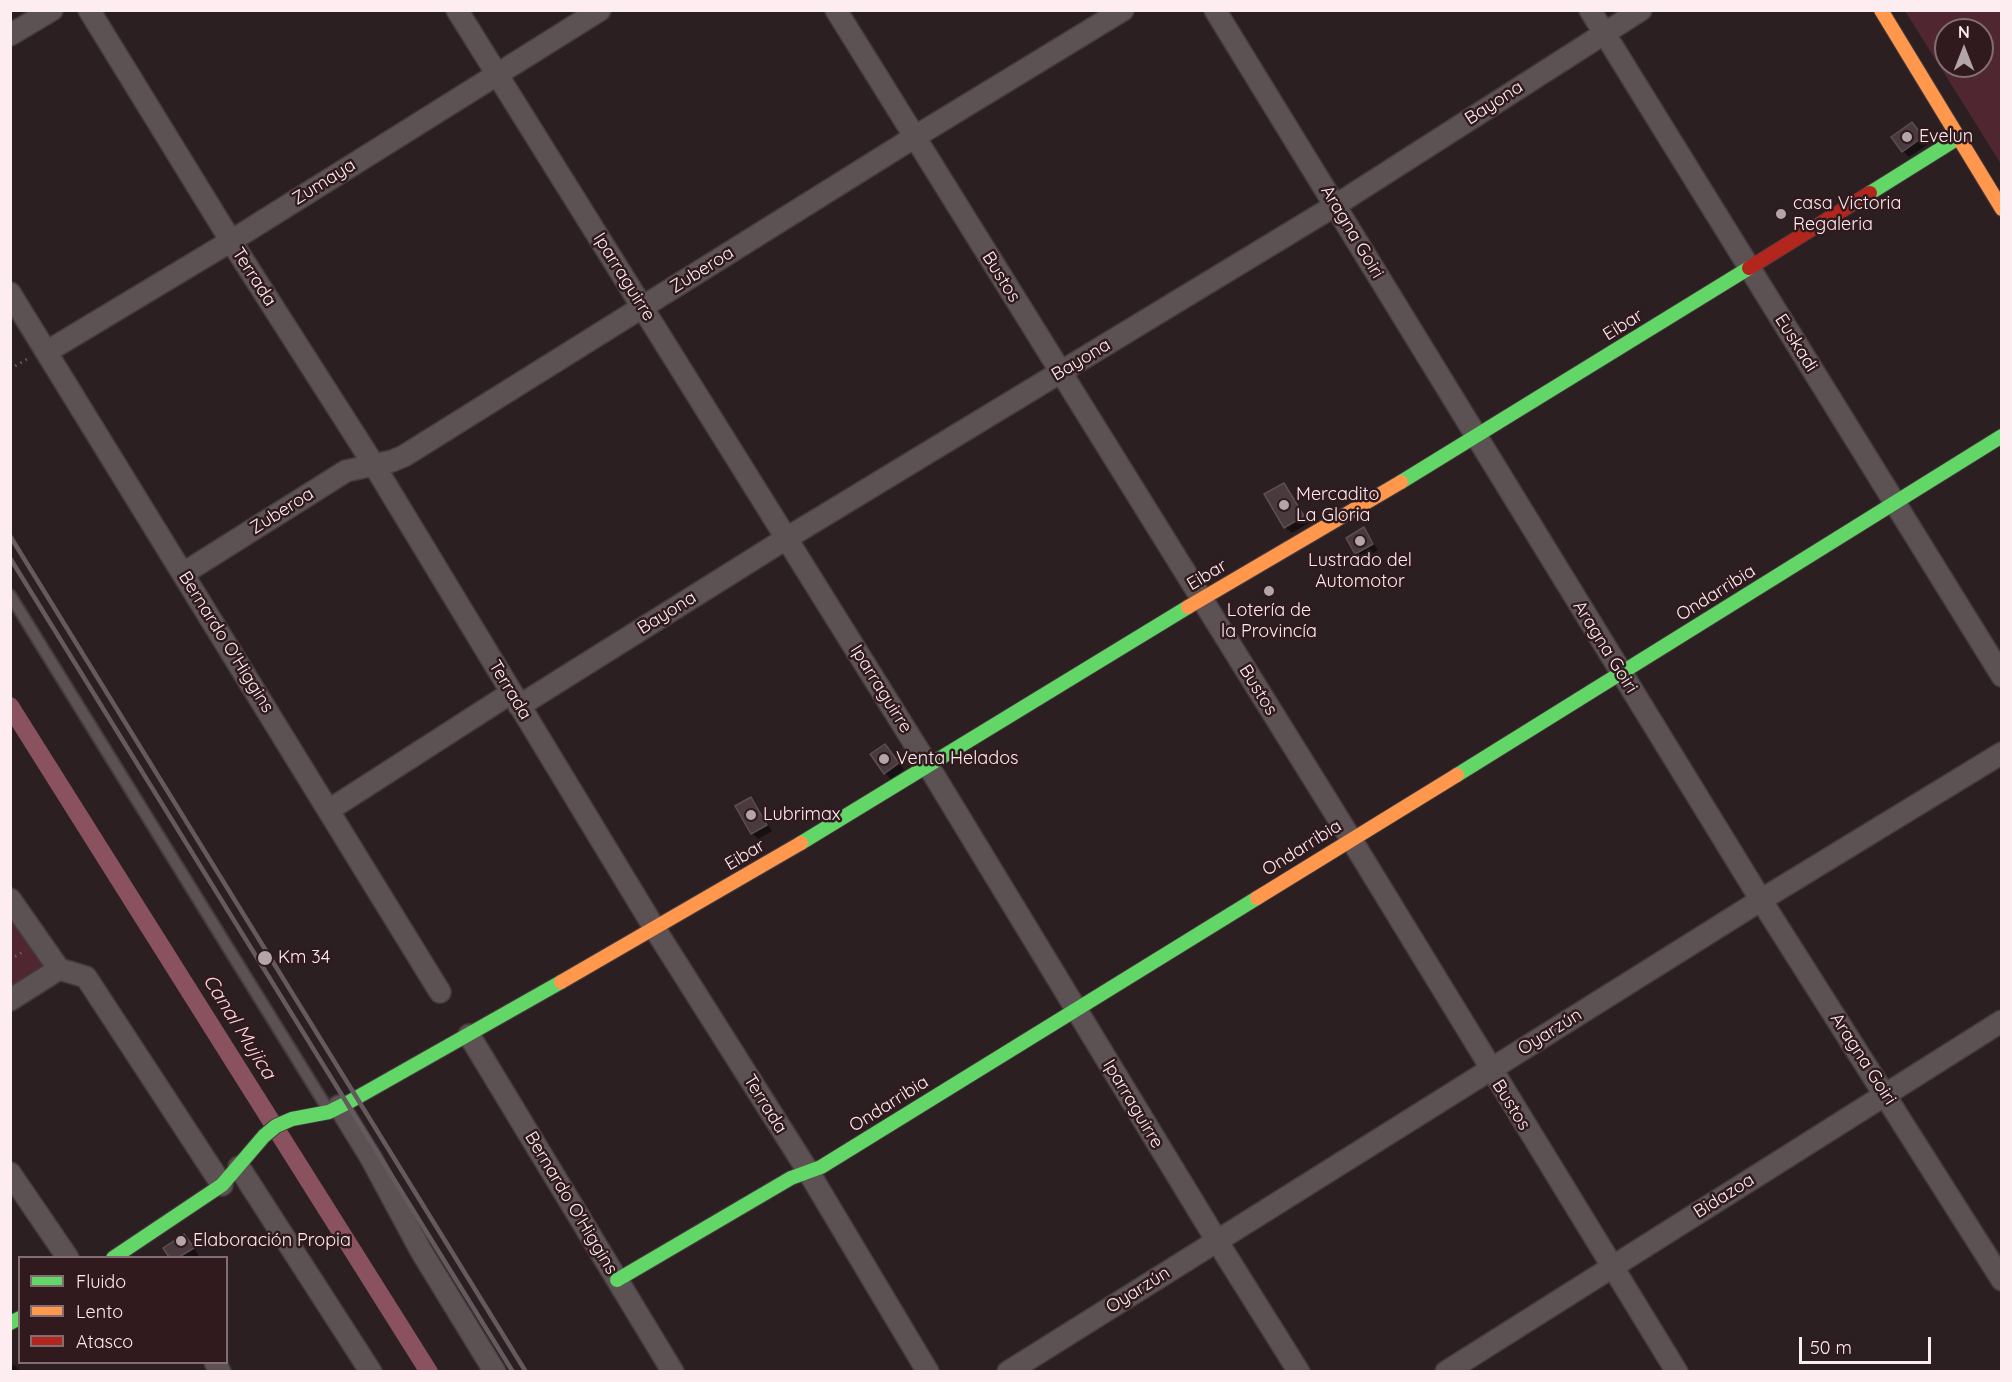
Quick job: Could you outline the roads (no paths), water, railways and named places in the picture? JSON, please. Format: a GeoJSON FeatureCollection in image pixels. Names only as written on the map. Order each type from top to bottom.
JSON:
{"type":"FeatureCollection","features":[{"type":"Feature","properties":{"kind":"street"},"geometry":{"type":"LineString","coordinates":[[10,35],[52,10]]}},
{"type":"Feature","properties":{"kind":"street","name":"Terrada"},"geometry":{"type":"LineString","coordinates":[[89,10],[231,241],[374,465],[655,929],[808,1171],[928,1371]]}},
{"type":"Feature","properties":{"kind":"street","name":"Iparraguirre"},"geometry":{"type":"LineString","coordinates":[[457,10],[929,767],[1217,1241],[1299,1371]]}},
{"type":"Feature","properties":{"kind":"street","name":"Zumaya"},"geometry":{"type":"LineString","coordinates":[[48,351],[231,241],[600,10]]}},
{"type":"Feature","properties":{"kind":"street","name":"Bustos"},"geometry":{"type":"LineString","coordinates":[[836,10],[913,138],[1351,839],[1490,1070],[1677,1371]]}},
{"type":"Feature","properties":{"kind":"street","name":"Zuberoa"},"geometry":{"type":"LineString","coordinates":[[184,573],[345,471],[404,456],[913,138],[1123,10]]}},
{"type":"Feature","properties":{"kind":"street","name":"Aragna Goiri"},"geometry":{"type":"LineString","coordinates":[[1215,10],[1336,205],[1475,439],[1761,900],[2001,1280]]}},
{"type":"Feature","properties":{"kind":"street","name":"Euskadi"},"geometry":{"type":"LineString","coordinates":[[1590,10],[2001,676]]}},
{"type":"Feature","properties":{"kind":"street","name":"Bayona"},"geometry":{"type":"LineString","coordinates":[[329,810],[787,538],[1336,205],[1641,10]]}},
{"type":"Feature","properties":{"kind":"street"},"geometry":{"type":"LineString","coordinates":[[1881,10],[2001,209]]}},
{"type":"Feature","properties":{"kind":"street","name":"Eibar"},"geometry":{"type":"LineString","coordinates":[[117,1256],[145,1249],[222,1185],[264,1136],[276,1126],[292,1119],[334,1109],[655,929],[929,767],[1201,599],[1475,439],[1958,138]]}},
{"type":"Feature","properties":{"kind":"street","name":"Bernardo O'Higgins"},"geometry":{"type":"LineString","coordinates":[[10,293],[48,351],[440,992]]}},
{"type":"Feature","properties":{"kind":"street","name":"Ondarribia"},"geometry":{"type":"LineString","coordinates":[[617,1280],[791,1178],[821,1167],[1622,674],[2001,436]]}},
{"type":"Feature","properties":{"kind":"street","name":"Oyarzún"},"geometry":{"type":"LineString","coordinates":[[1008,1371],[1761,900],[2001,753]]}},
{"type":"Feature","properties":{"kind":"street"},"geometry":{"type":"LineString","coordinates":[[10,899],[59,969],[86,977],[222,1185]]}},
{"type":"Feature","properties":{"kind":"street"},"geometry":{"type":"LineString","coordinates":[[10,1000],[59,969]]}},
{"type":"Feature","properties":{"kind":"street","name":"Bidazoa"},"geometry":{"type":"LineString","coordinates":[[1446,1371],[2001,1021]]}},
{"type":"Feature","properties":{"kind":"street","name":"Bernardo O'Higgins"},"geometry":{"type":"LineString","coordinates":[[469,1035],[673,1371]]}},
{"type":"Feature","properties":{"kind":"street"},"geometry":{"type":"LineString","coordinates":[[334,1109],[371,1158],[421,1251],[495,1371]]}},
{"type":"Feature","properties":{"kind":"street"},"geometry":{"type":"LineString","coordinates":[[238,1167],[371,1371]]}},
{"type":"Feature","properties":{"kind":"street"},"geometry":{"type":"LineString","coordinates":[[10,1173],[67,1256]]}},
{"type":"Feature","properties":{"kind":"lane"},"geometry":{"type":"LineString","coordinates":[[10,595],[334,1109]]}},
{"type":"Feature","properties":{"kind":"waterway","name":"Canal Mujica"},"geometry":{"type":"LineString","coordinates":[[10,706],[429,1372]]}},
{"type":"Feature","properties":{"kind":"railway"},"geometry":{"type":"LineString","coordinates":[[10,536],[526,1372]]}},
{"type":"Feature","properties":{"kind":"railway"},"geometry":{"type":"LineString","coordinates":[[10,558],[513,1372]]}},
{"type":"Feature","properties":{"kind":"place","name":"Evelun"},"geometry":{"type":"Point","coordinates":[1907,137]}},
{"type":"Feature","properties":{"kind":"place","name":"casa Victoria Regaleria"},"geometry":{"type":"Point","coordinates":[1781,214]}},
{"type":"Feature","properties":{"kind":"place","name":"Mercadito La Gloria"},"geometry":{"type":"Point","coordinates":[1284,505]}},
{"type":"Feature","properties":{"kind":"place","name":"Lustrado del Automotor"},"geometry":{"type":"Point","coordinates":[1360,541]}},
{"type":"Feature","properties":{"kind":"place","name":"Lotería de la Provincía"},"geometry":{"type":"Point","coordinates":[1269,591]}},
{"type":"Feature","properties":{"kind":"place","name":"Venta Helados"},"geometry":{"type":"Point","coordinates":[884,759]}},
{"type":"Feature","properties":{"kind":"place","name":"Lubrimax"},"geometry":{"type":"Point","coordinates":[751,815]}},
{"type":"Feature","properties":{"kind":"place","name":"Km 34"},"geometry":{"type":"Point","coordinates":[265,958]}},
{"type":"Feature","properties":{"kind":"place","name":"Elaboración Propia"},"geometry":{"type":"Point","coordinates":[181,1241]}}]}
